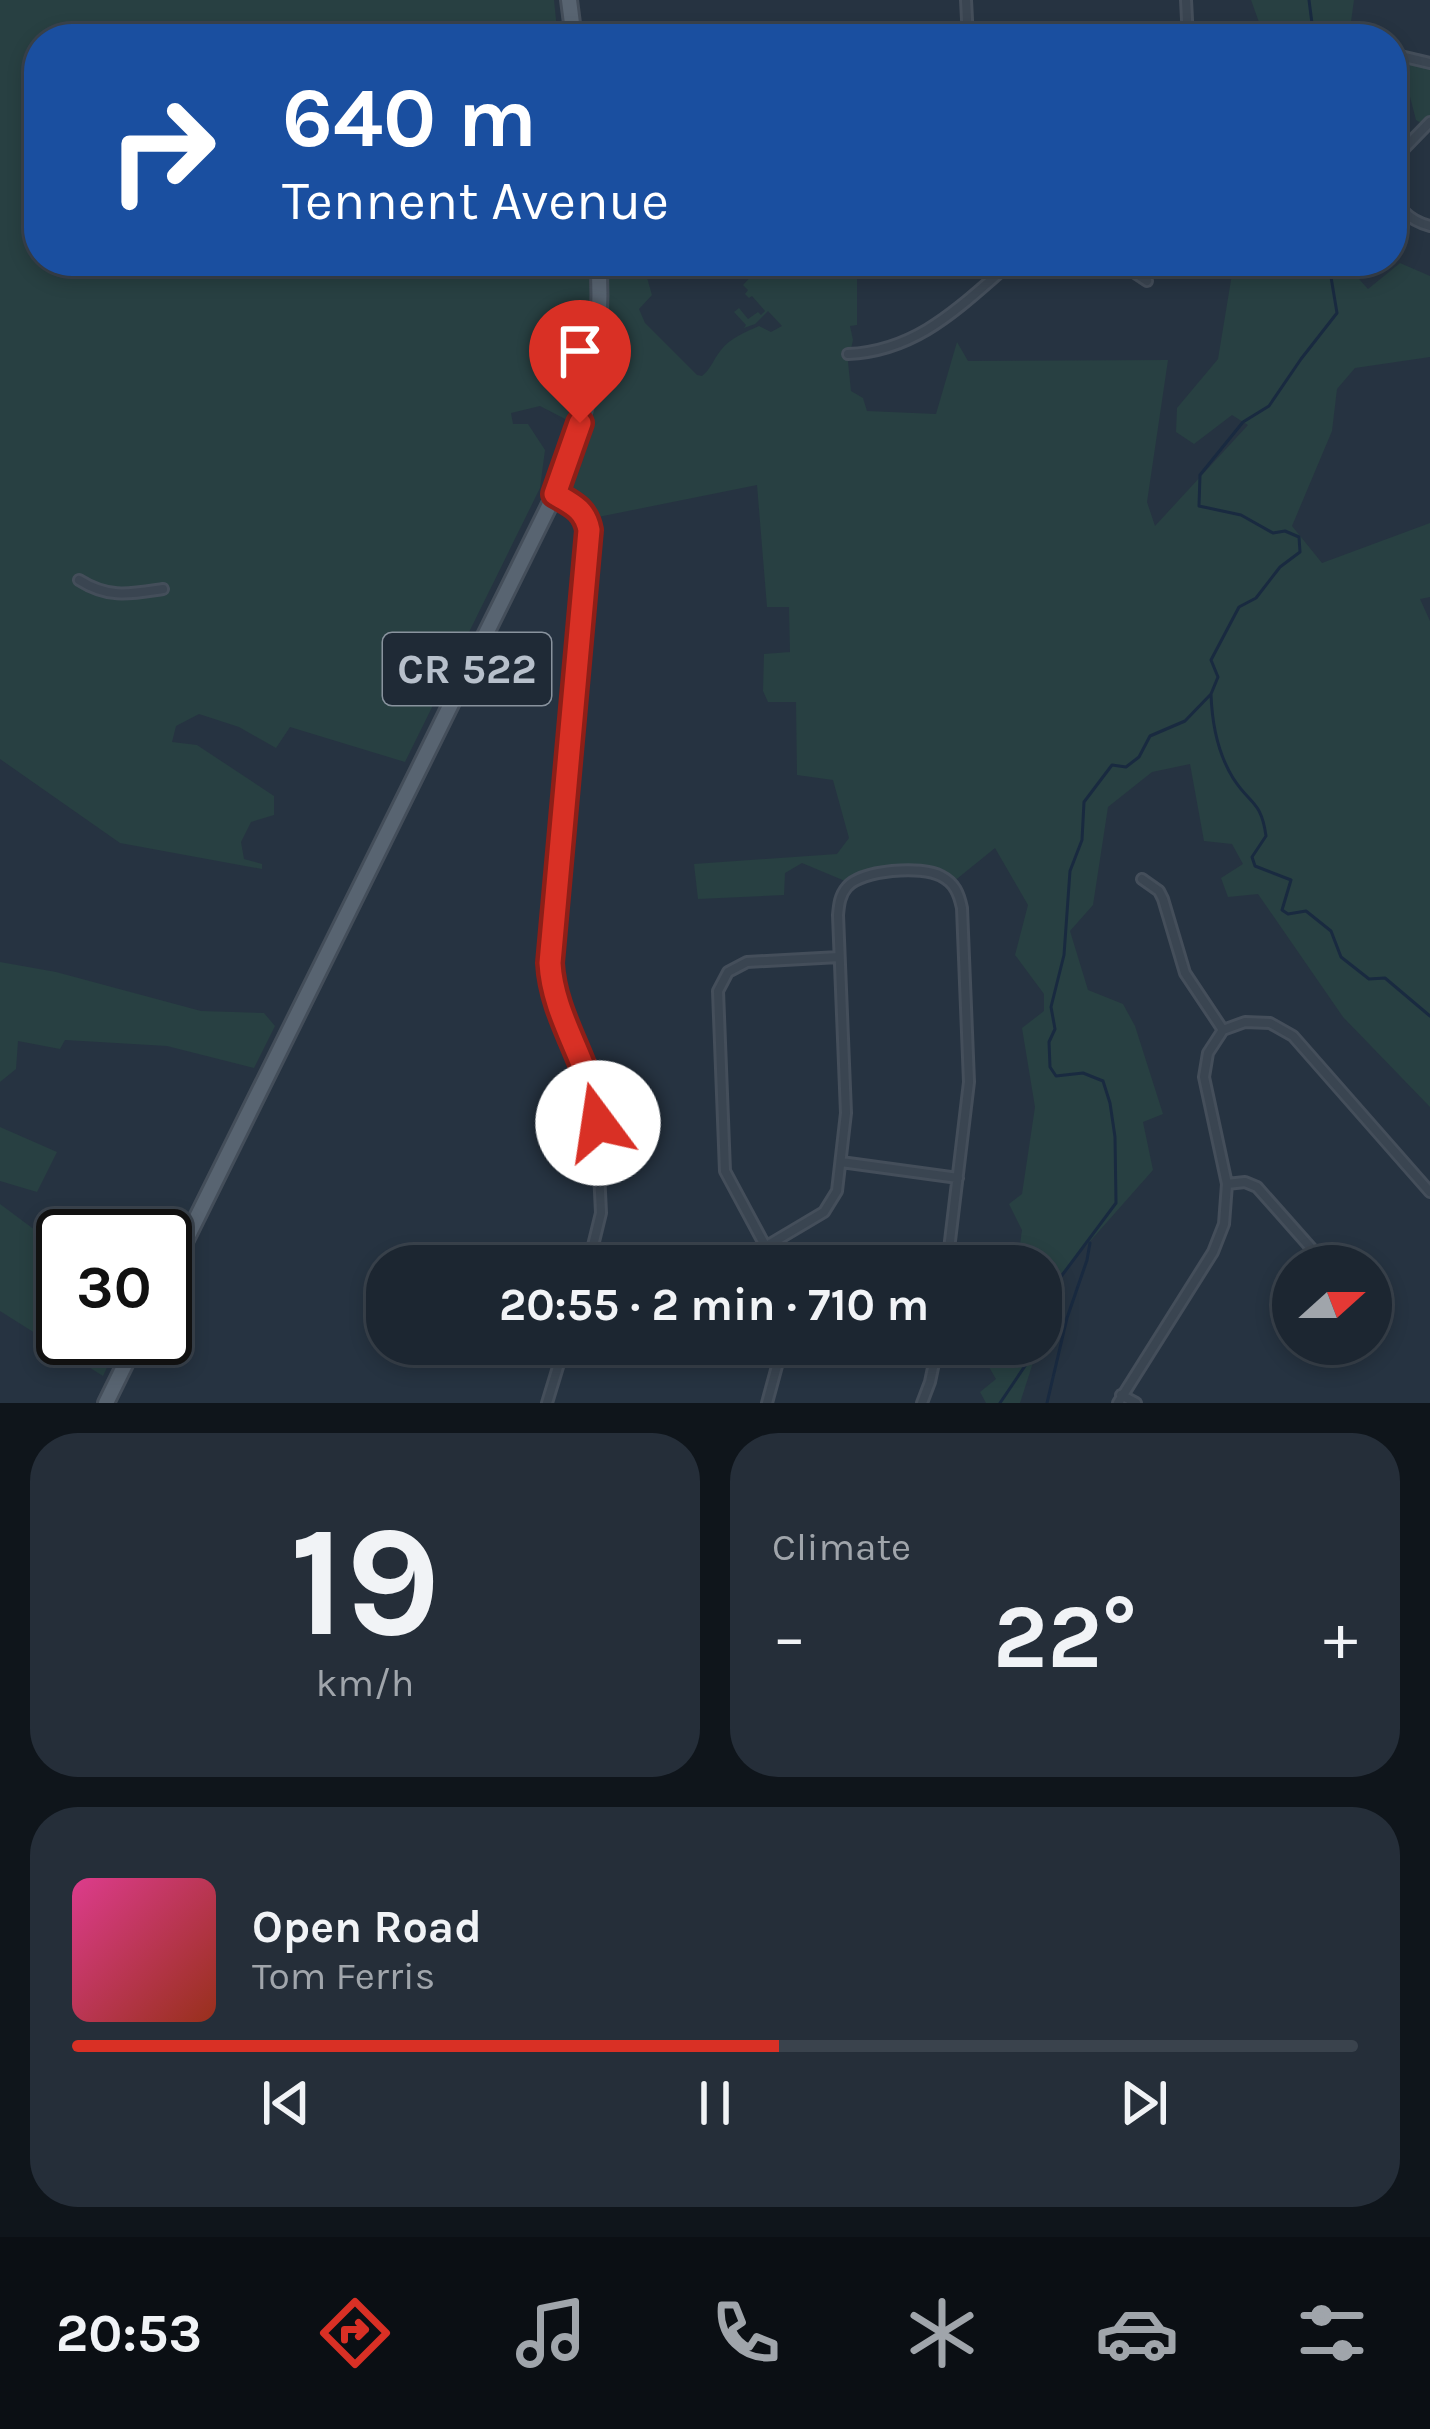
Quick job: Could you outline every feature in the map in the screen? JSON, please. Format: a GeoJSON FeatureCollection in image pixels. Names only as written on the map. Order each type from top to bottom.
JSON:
{"type":"FeatureCollection","features":[{"type":"Feature","properties":{"kind":"main road","name":"CR 522"},"geometry":{"type":"LineString","coordinates":[[192,1227],[555,494],[591,383],[598,276]]}},
{"type":"Feature","properties":{"kind":"main road"},"geometry":{"type":"LineString","coordinates":[[106,1403],[125,1365]]}},
{"type":"Feature","properties":{"kind":"street"},"geometry":{"type":"LineString","coordinates":[[1407,146],[1430,122]]}},
{"type":"Feature","properties":{"kind":"street"},"geometry":{"type":"LineString","coordinates":[[848,355],[885,351],[912,340],[995,276]]}},
{"type":"Feature","properties":{"kind":"street"},"geometry":{"type":"LineString","coordinates":[[1140,276],[1148,281]]}},
{"type":"Feature","properties":{"kind":"street"},"geometry":{"type":"LineString","coordinates":[[555,494],[579,508],[589,530],[550,963],[556,1002],[596,1108],[601,1213],[593,1245]]}},
{"type":"Feature","properties":{"kind":"street"},"geometry":{"type":"LineString","coordinates":[[79,580],[120,596],[164,590]]}},
{"type":"Feature","properties":{"kind":"street"},"geometry":{"type":"LineString","coordinates":[[768,1245],[820,1215],[837,1191],[846,1113],[840,898],[847,887],[868,874],[926,871],[943,876],[956,890],[962,908],[969,1068],[950,1245]]}},
{"type":"Feature","properties":{"kind":"street"},"geometry":{"type":"LineString","coordinates":[[1142,879],[1159,891],[1184,973],[1223,1030]]}},
{"type":"Feature","properties":{"kind":"street"},"geometry":{"type":"LineString","coordinates":[[764,1245],[725,1171],[718,991],[728,972],[747,962],[840,957]]}},
{"type":"Feature","properties":{"kind":"street"},"geometry":{"type":"LineString","coordinates":[[1136,1403],[1119,1399],[1217,1244],[1226,1213],[1227,1184],[1204,1072],[1208,1053],[1223,1030],[1262,1022],[1293,1036],[1430,1192]]}},
{"type":"Feature","properties":{"kind":"street"},"geometry":{"type":"LineString","coordinates":[[841,1162],[958,1178]]}},
{"type":"Feature","properties":{"kind":"street"},"geometry":{"type":"LineString","coordinates":[[1227,1184],[1245,1182],[1257,1187],[1309,1245]]}},
{"type":"Feature","properties":{"kind":"street"},"geometry":{"type":"LineString","coordinates":[[547,1403],[559,1365]]}},
{"type":"Feature","properties":{"kind":"street"},"geometry":{"type":"LineString","coordinates":[[767,1403],[777,1365]]}},
{"type":"Feature","properties":{"kind":"street"},"geometry":{"type":"LineString","coordinates":[[922,1403],[934,1365]]}},
{"type":"Feature","properties":{"kind":"green space"},"geometry":{"type":"Polygon","coordinates":[[[0,0],[554,0],[556,24],[24,24],[24,276],[589,276],[590,298],[580,384],[569,421],[540,406],[511,413],[513,424],[528,424],[545,450],[540,488],[405,762],[290,727],[276,748],[239,727],[199,714],[176,726],[172,742],[197,745],[274,796],[274,815],[251,822],[241,842],[244,859],[262,864],[262,869],[120,843],[0,759],[0,0]]]}},
{"type":"Feature","properties":{"kind":"green space"},"geometry":{"type":"Polygon","coordinates":[[[1251,0],[1354,0],[1351,24],[1260,24],[1251,0]]]}},
{"type":"Feature","properties":{"kind":"green space"},"geometry":{"type":"Polygon","coordinates":[[[1407,58],[1430,66],[1430,128],[1416,120],[1407,58]]]}},
{"type":"Feature","properties":{"kind":"green space"},"geometry":{"type":"Polygon","coordinates":[[[1407,266],[1430,276],[1430,357],[1355,368],[1337,389],[1332,431],[1292,526],[1322,563],[1430,523],[1430,597],[1420,599],[1430,621],[1430,1107],[1343,1017],[1258,894],[1228,897],[1221,878],[1243,864],[1232,844],[1204,841],[1190,764],[1152,772],[1108,807],[1093,905],[1070,931],[1088,990],[1123,1004],[1135,1026],[1163,1114],[1143,1122],[1153,1170],[1062,1273],[1062,1245],[1020,1245],[1022,1230],[1009,1204],[1022,1194],[1035,1107],[1022,1028],[1044,1011],[1044,994],[1015,955],[1028,905],[995,848],[953,882],[926,871],[845,881],[802,863],[785,873],[784,895],[698,899],[694,864],[837,854],[849,838],[833,780],[797,775],[796,702],[768,702],[763,691],[764,654],[790,652],[789,607],[767,607],[757,485],[598,517],[578,496],[572,481],[600,380],[608,276],[647,276],[652,295],[639,309],[645,323],[702,376],[734,339],[759,326],[771,332],[782,326],[768,311],[744,328],[734,312],[739,308],[748,319],[765,311],[745,294],[748,290],[743,285],[751,276],[857,276],[857,325],[850,326],[853,340],[848,362],[851,391],[863,398],[867,411],[936,414],[957,342],[968,361],[1168,360],[1147,502],[1155,526],[1248,425],[1232,415],[1194,444],[1176,432],[1177,408],[1218,359],[1232,276],[1361,276],[1368,289],[1384,276],[1407,276],[1407,266]]]}},
{"type":"Feature","properties":{"kind":"green space"},"geometry":{"type":"Polygon","coordinates":[[[0,962],[201,1011],[264,1013],[275,1026],[254,1068],[167,1046],[65,1040],[60,1049],[18,1041],[16,1069],[0,1082],[0,962]]]}},
{"type":"Feature","properties":{"kind":"green space"},"geometry":{"type":"Polygon","coordinates":[[[0,1127],[57,1152],[37,1192],[0,1181],[0,1127]]]}},
{"type":"Feature","properties":{"kind":"green space"},"geometry":{"type":"Polygon","coordinates":[[[0,1204],[36,1231],[36,1334],[0,1311],[0,1204]]]}},
{"type":"Feature","properties":{"kind":"green space"},"geometry":{"type":"Polygon","coordinates":[[[86,1365],[108,1365],[103,1376],[86,1365]]]}},
{"type":"Feature","properties":{"kind":"green space"},"geometry":{"type":"Polygon","coordinates":[[[988,1365],[1032,1365],[1020,1403],[986,1403],[980,1392],[996,1379],[988,1365]]]}},
{"type":"Feature","properties":{"kind":"waterway"},"geometry":{"type":"LineString","coordinates":[[1309,0],[1312,24]]}},
{"type":"Feature","properties":{"kind":"waterway"},"geometry":{"type":"LineString","coordinates":[[1062,1275],[1116,1203],[1115,1137],[1103,1081],[1083,1073],[1056,1076],[1050,1067],[1049,1042],[1055,1029],[1051,1007],[1064,955],[1070,871],[1082,840],[1084,802],[1112,765],[1126,767],[1139,757],[1150,736],[1185,721],[1211,694],[1218,677],[1211,660],[1239,607],[1256,598],[1280,567],[1300,552],[1299,537],[1285,531],[1273,533],[1241,515],[1199,506],[1200,475],[1243,422],[1269,406],[1337,313],[1331,276]]}},
{"type":"Feature","properties":{"kind":"waterway"},"geometry":{"type":"LineString","coordinates":[[1211,694],[1223,758],[1264,824],[1266,836],[1252,857],[1255,866],[1291,880],[1282,910],[1288,914],[1306,911],[1331,931],[1341,957],[1369,979],[1385,978],[1430,1016]]}},
{"type":"Feature","properties":{"kind":"waterway"},"geometry":{"type":"LineString","coordinates":[[1047,1403],[1090,1243]]}},
{"type":"Feature","properties":{"kind":"waterway"},"geometry":{"type":"LineString","coordinates":[[1000,1403],[1026,1365]]}},
{"type":"Feature","properties":{"kind":"route"},"geometry":{"type":"LineString","coordinates":[[580,423],[555,494],[579,508],[589,530],[550,963],[553,994],[593,1093],[598,1123]]}}]}
